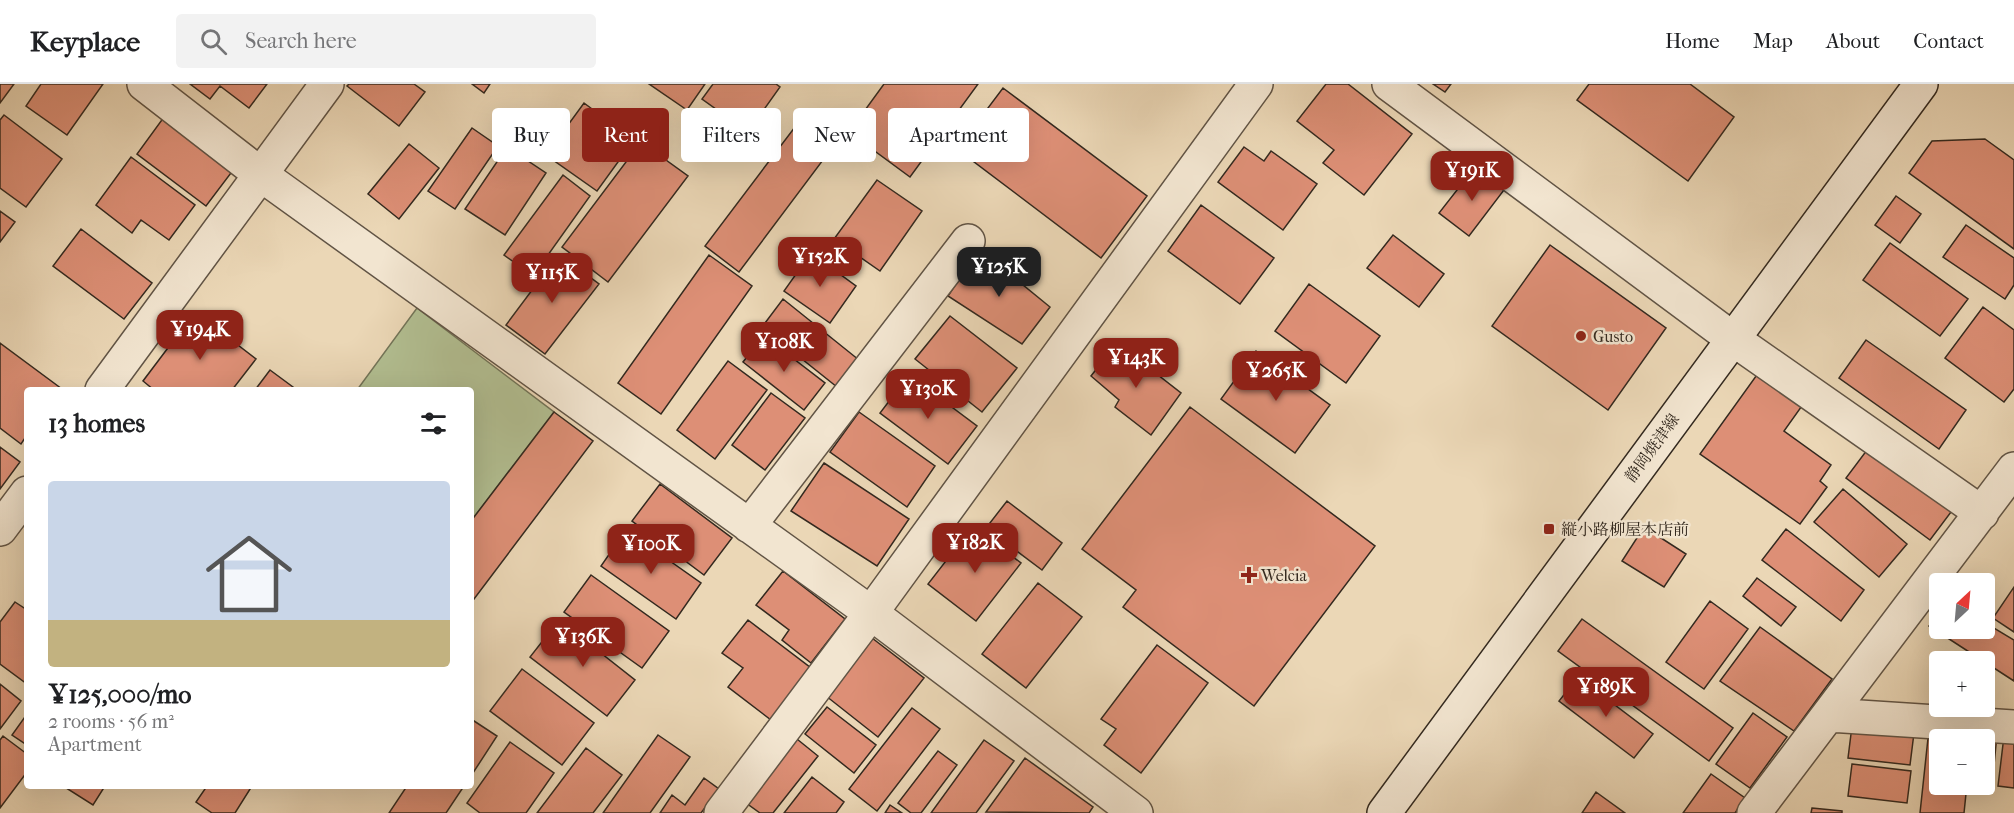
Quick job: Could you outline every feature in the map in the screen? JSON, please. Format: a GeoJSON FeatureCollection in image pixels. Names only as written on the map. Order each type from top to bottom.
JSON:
{"type":"FeatureCollection","features":[{"type":"Feature","properties":{"kind":"street"},"geometry":{"type":"LineString","coordinates":[[144,84],[260,174],[871,613],[1136,813]]}},
{"type":"Feature","properties":{"kind":"street"},"geometry":{"type":"LineString","coordinates":[[104,387],[327,84]]}},
{"type":"Feature","properties":{"kind":"street"},"geometry":{"type":"LineString","coordinates":[[721,813],[871,613],[1256,84]]}},
{"type":"Feature","properties":{"kind":"street"},"geometry":{"type":"LineString","coordinates":[[1389,84],[1733,339],[1982,513]]}},
{"type":"Feature","properties":{"kind":"street","name":"静岡焼津線"},"geometry":{"type":"LineString","coordinates":[[1384,813],[1921,84]]}},
{"type":"Feature","properties":{"kind":"street"},"geometry":{"type":"LineString","coordinates":[[749,526],[968,241]]}},
{"type":"Feature","properties":{"kind":"street"},"geometry":{"type":"LineString","coordinates":[[1755,813],[2014,469]]}},
{"type":"Feature","properties":{"kind":"street"},"geometry":{"type":"LineString","coordinates":[[0,530],[24,497]]}},
{"type":"Feature","properties":{"kind":"street"},"geometry":{"type":"LineString","coordinates":[[1829,715],[2014,727]]}},
{"type":"Feature","properties":{"kind":"green space"},"geometry":{"type":"Polygon","coordinates":[[[417,308],[554,412],[474,517],[474,387],[359,387],[417,308]]]}},
{"type":"Feature","properties":{"kind":"building"},"geometry":{"type":"Polygon","coordinates":[[[0,84],[14,84],[0,103],[0,84]]]}},
{"type":"Feature","properties":{"kind":"building"},"geometry":{"type":"Polygon","coordinates":[[[41,84],[103,84],[67,135],[26,106],[41,84]]]}},
{"type":"Feature","properties":{"kind":"building"},"geometry":{"type":"Polygon","coordinates":[[[190,84],[267,84],[249,108],[220,86],[210,99],[190,84]]]}},
{"type":"Feature","properties":{"kind":"building"},"geometry":{"type":"Polygon","coordinates":[[[349,84],[414,84],[425,92],[399,126],[347,86],[349,84]]]}},
{"type":"Feature","properties":{"kind":"building"},"geometry":{"type":"Polygon","coordinates":[[[472,84],[490,84],[484,93],[472,84]]]}},
{"type":"Feature","properties":{"kind":"building"},"geometry":{"type":"Polygon","coordinates":[[[649,84],[705,84],[688,108],[684,108],[649,84]]]}},
{"type":"Feature","properties":{"kind":"building"},"geometry":{"type":"Polygon","coordinates":[[[713,84],[776,84],[780,87],[765,108],[715,108],[702,99],[713,84]]]}},
{"type":"Feature","properties":{"kind":"building"},"geometry":{"type":"Polygon","coordinates":[[[884,84],[978,84],[960,108],[888,108],[888,161],[876,152],[876,108],[866,108],[884,84]]]}},
{"type":"Feature","properties":{"kind":"building"},"geometry":{"type":"Polygon","coordinates":[[[1326,84],[1348,84],[1412,134],[1364,195],[1323,163],[1334,150],[1297,121],[1326,84]]]}},
{"type":"Feature","properties":{"kind":"building"},"geometry":{"type":"Polygon","coordinates":[[[1433,84],[1451,84],[1445,92],[1433,84]]]}},
{"type":"Feature","properties":{"kind":"building"},"geometry":{"type":"Polygon","coordinates":[[[1589,84],[1690,84],[1734,117],[1688,181],[1577,100],[1589,84]]]}},
{"type":"Feature","properties":{"kind":"building"},"geometry":{"type":"Polygon","coordinates":[[[1003,88],[1147,196],[1101,258],[974,162],[1029,162],[1029,108],[988,108],[1003,88]]]}},
{"type":"Feature","properties":{"kind":"building"},"geometry":{"type":"Polygon","coordinates":[[[584,103],[591,108],[582,108],[582,162],[618,162],[597,191],[556,162],[570,162],[570,122],[584,103]]]}},
{"type":"Feature","properties":{"kind":"building"},"geometry":{"type":"Polygon","coordinates":[[[4,115],[62,159],[26,207],[0,188],[0,120],[4,115]]]}},
{"type":"Feature","properties":{"kind":"building"},"geometry":{"type":"Polygon","coordinates":[[[164,117],[234,169],[206,206],[137,154],[164,117]]]}},
{"type":"Feature","properties":{"kind":"building"},"geometry":{"type":"Polygon","coordinates":[[[472,128],[492,142],[492,155],[455,209],[428,191],[472,128]]]}},
{"type":"Feature","properties":{"kind":"building"},"geometry":{"type":"Polygon","coordinates":[[[793,130],[793,162],[822,162],[739,272],[705,246],[769,162],[781,162],[781,145],[793,130]]]}},
{"type":"Feature","properties":{"kind":"building"},"geometry":{"type":"Polygon","coordinates":[[[1985,139],[2014,160],[2014,249],[1909,173],[1932,141],[1985,139]]]}},
{"type":"Feature","properties":{"kind":"building"},"geometry":{"type":"Polygon","coordinates":[[[409,144],[439,168],[399,219],[368,194],[409,144]]]}},
{"type":"Feature","properties":{"kind":"building"},"geometry":{"type":"Polygon","coordinates":[[[1244,147],[1264,161],[1271,151],[1317,184],[1283,230],[1218,182],[1244,147]]]}},
{"type":"Feature","properties":{"kind":"building"},"geometry":{"type":"Polygon","coordinates":[[[131,157],[195,205],[169,240],[141,220],[132,233],[96,205],[131,157]]]}},
{"type":"Feature","properties":{"kind":"building"},"geometry":{"type":"Polygon","coordinates":[[[497,162],[530,162],[546,173],[505,235],[465,209],[497,162]]]}},
{"type":"Feature","properties":{"kind":"building"},"geometry":{"type":"Polygon","coordinates":[[[626,162],[669,162],[688,176],[608,282],[562,247],[626,162]]]}},
{"type":"Feature","properties":{"kind":"building"},"geometry":{"type":"Polygon","coordinates":[[[890,162],[921,162],[910,177],[890,162]]]}},
{"type":"Feature","properties":{"kind":"building"},"geometry":{"type":"Polygon","coordinates":[[[1475,167],[1504,190],[1469,236],[1439,213],[1475,167]]]}},
{"type":"Feature","properties":{"kind":"building"},"geometry":{"type":"Polygon","coordinates":[[[563,175],[590,196],[533,276],[504,255],[563,175]]]}},
{"type":"Feature","properties":{"kind":"building"},"geometry":{"type":"Polygon","coordinates":[[[877,180],[922,211],[880,271],[834,239],[877,180]]]}},
{"type":"Feature","properties":{"kind":"building"},"geometry":{"type":"Polygon","coordinates":[[[1896,196],[1921,214],[1900,243],[1875,225],[1896,196]]]}},
{"type":"Feature","properties":{"kind":"building"},"geometry":{"type":"Polygon","coordinates":[[[1201,205],[1274,258],[1240,304],[1168,251],[1201,205]]]}},
{"type":"Feature","properties":{"kind":"building"},"geometry":{"type":"Polygon","coordinates":[[[0,211],[15,222],[0,242],[0,211]]]}},
{"type":"Feature","properties":{"kind":"building"},"geometry":{"type":"Polygon","coordinates":[[[1966,225],[2014,258],[2014,285],[2005,299],[1943,257],[1966,225]]]}},
{"type":"Feature","properties":{"kind":"building"},"geometry":{"type":"Polygon","coordinates":[[[81,229],[152,283],[124,319],[53,266],[81,229]]]}},
{"type":"Feature","properties":{"kind":"building"},"geometry":{"type":"Polygon","coordinates":[[[1393,235],[1444,274],[1419,307],[1367,268],[1393,235]]]}},
{"type":"Feature","properties":{"kind":"building"},"geometry":{"type":"Polygon","coordinates":[[[1890,243],[1968,299],[1940,336],[1863,280],[1890,243]]]}},
{"type":"Feature","properties":{"kind":"building"},"geometry":{"type":"Polygon","coordinates":[[[1550,245],[1666,328],[1608,410],[1492,326],[1550,245]]]}},
{"type":"Feature","properties":{"kind":"building"},"geometry":{"type":"Polygon","coordinates":[[[979,249],[1050,307],[1022,344],[948,296],[979,249]]]}},
{"type":"Feature","properties":{"kind":"building"},"geometry":{"type":"Polygon","coordinates":[[[811,253],[856,286],[830,323],[784,291],[811,253]]]}},
{"type":"Feature","properties":{"kind":"building"},"geometry":{"type":"Polygon","coordinates":[[[559,254],[599,284],[545,354],[506,325],[559,254]]]}},
{"type":"Feature","properties":{"kind":"building"},"geometry":{"type":"Polygon","coordinates":[[[709,255],[752,286],[661,414],[618,383],[709,255]]]}},
{"type":"Feature","properties":{"kind":"building"},"geometry":{"type":"Polygon","coordinates":[[[1309,284],[1380,336],[1346,383],[1275,331],[1309,284]]]}},
{"type":"Feature","properties":{"kind":"building"},"geometry":{"type":"Polygon","coordinates":[[[783,299],[859,360],[837,387],[762,327],[783,299]]]}},
{"type":"Feature","properties":{"kind":"building"},"geometry":{"type":"Polygon","coordinates":[[[1983,307],[2014,330],[2014,389],[2004,402],[1945,358],[1983,307]]]}},
{"type":"Feature","properties":{"kind":"building"},"geometry":{"type":"Polygon","coordinates":[[[195,312],[256,359],[234,387],[150,387],[143,381],[195,312]]]}},
{"type":"Feature","properties":{"kind":"building"},"geometry":{"type":"Polygon","coordinates":[[[950,316],[1017,368],[982,412],[915,359],[950,316]]]}},
{"type":"Feature","properties":{"kind":"building"},"geometry":{"type":"Polygon","coordinates":[[[764,336],[825,383],[804,410],[743,362],[764,336]]]}},
{"type":"Feature","properties":{"kind":"building"},"geometry":{"type":"Polygon","coordinates":[[[1866,340],[1966,410],[1939,449],[1839,378],[1866,340]]]}},
{"type":"Feature","properties":{"kind":"building"},"geometry":{"type":"Polygon","coordinates":[[[0,343],[59,387],[24,387],[24,440],[21,444],[0,428],[0,343]]]}},
{"type":"Feature","properties":{"kind":"building"},"geometry":{"type":"Polygon","coordinates":[[[1117,343],[1181,393],[1151,435],[1115,407],[1119,400],[1091,376],[1117,343]]]}},
{"type":"Feature","properties":{"kind":"building"},"geometry":{"type":"Polygon","coordinates":[[[1256,351],[1330,405],[1295,453],[1221,399],[1256,351]]]}},
{"type":"Feature","properties":{"kind":"building"},"geometry":{"type":"Polygon","coordinates":[[[728,361],[767,390],[715,459],[677,430],[728,361]]]}},
{"type":"Feature","properties":{"kind":"building"},"geometry":{"type":"Polygon","coordinates":[[[1764,365],[1809,396],[1784,431],[1831,465],[1820,481],[1827,487],[1800,524],[1700,454],[1764,365]]]}},
{"type":"Feature","properties":{"kind":"building"},"geometry":{"type":"Polygon","coordinates":[[[270,370],[293,387],[257,387],[270,370]]]}},
{"type":"Feature","properties":{"kind":"building"},"geometry":{"type":"Polygon","coordinates":[[[909,375],[977,426],[948,464],[880,413],[909,375]]]}},
{"type":"Feature","properties":{"kind":"building"},"geometry":{"type":"Polygon","coordinates":[[[771,393],[805,418],[765,470],[732,445],[771,393]]]}},
{"type":"Feature","properties":{"kind":"building"},"geometry":{"type":"Polygon","coordinates":[[[1190,407],[1375,546],[1254,706],[1123,607],[1136,590],[1082,549],[1190,407]]]}},
{"type":"Feature","properties":{"kind":"building"},"geometry":{"type":"Polygon","coordinates":[[[554,412],[593,441],[474,599],[474,517],[554,412]]]}},
{"type":"Feature","properties":{"kind":"building"},"geometry":{"type":"Polygon","coordinates":[[[859,412],[935,466],[907,507],[830,452],[859,412]]]}},
{"type":"Feature","properties":{"kind":"building"},"geometry":{"type":"Polygon","coordinates":[[[1870,446],[1954,508],[1930,540],[1846,478],[1870,446]]]}},
{"type":"Feature","properties":{"kind":"building"},"geometry":{"type":"Polygon","coordinates":[[[0,447],[20,462],[0,489],[0,447]]]}},
{"type":"Feature","properties":{"kind":"building"},"geometry":{"type":"Polygon","coordinates":[[[824,463],[909,519],[877,566],[791,511],[824,463]]]}},
{"type":"Feature","properties":{"kind":"building"},"geometry":{"type":"Polygon","coordinates":[[[660,484],[732,538],[704,575],[632,521],[660,484]]]}},
{"type":"Feature","properties":{"kind":"building"},"geometry":{"type":"Polygon","coordinates":[[[1843,489],[1907,544],[1879,577],[1814,522],[1843,489]]]}},
{"type":"Feature","properties":{"kind":"building"},"geometry":{"type":"Polygon","coordinates":[[[1007,501],[1062,543],[1042,570],[986,528],[1007,501]]]}},
{"type":"Feature","properties":{"kind":"building"},"geometry":{"type":"Polygon","coordinates":[[[973,526],[1021,563],[976,621],[928,584],[973,526]]]}},
{"type":"Feature","properties":{"kind":"building"},"geometry":{"type":"Polygon","coordinates":[[[1644,527],[1686,554],[1664,587],[1622,561],[1644,527]]]}},
{"type":"Feature","properties":{"kind":"building"},"geometry":{"type":"Polygon","coordinates":[[[1786,529],[1864,590],[1841,621],[1762,560],[1786,529]]]}},
{"type":"Feature","properties":{"kind":"building"},"geometry":{"type":"Polygon","coordinates":[[[626,530],[701,583],[676,619],[601,566],[626,530]]]}},
{"type":"Feature","properties":{"kind":"building"},"geometry":{"type":"Polygon","coordinates":[[[783,571],[845,619],[811,663],[782,640],[789,630],[756,605],[783,571]]]}},
{"type":"Feature","properties":{"kind":"building"},"geometry":{"type":"Polygon","coordinates":[[[591,575],[669,631],[642,668],[564,612],[591,575]]]}},
{"type":"Feature","properties":{"kind":"building"},"geometry":{"type":"Polygon","coordinates":[[[1757,578],[1796,607],[1781,626],[1743,596],[1757,578]]]}},
{"type":"Feature","properties":{"kind":"building"},"geometry":{"type":"Polygon","coordinates":[[[1038,583],[1082,617],[1026,688],[982,654],[1038,583]]]}},
{"type":"Feature","properties":{"kind":"building"},"geometry":{"type":"Polygon","coordinates":[[[2014,587],[2014,632],[1995,619],[1995,615],[2014,587]]]}},
{"type":"Feature","properties":{"kind":"building"},"geometry":{"type":"Polygon","coordinates":[[[1710,601],[1748,629],[1704,689],[1666,662],[1710,601]]]}},
{"type":"Feature","properties":{"kind":"building"},"geometry":{"type":"Polygon","coordinates":[[[15,602],[24,608],[24,682],[0,664],[0,622],[15,602]]]}},
{"type":"Feature","properties":{"kind":"building"},"geometry":{"type":"Polygon","coordinates":[[[1582,619],[1733,728],[1709,761],[1558,651],[1582,619]]]}},
{"type":"Feature","properties":{"kind":"building"},"geometry":{"type":"Polygon","coordinates":[[[559,620],[635,680],[607,716],[530,657],[559,620]]]}},
{"type":"Feature","properties":{"kind":"building"},"geometry":{"type":"Polygon","coordinates":[[[748,620],[811,668],[771,720],[728,687],[743,668],[722,653],[748,620]]]}},
{"type":"Feature","properties":{"kind":"building"},"geometry":{"type":"Polygon","coordinates":[[[1760,627],[1832,679],[1794,731],[1720,681],[1760,627]]]}},
{"type":"Feature","properties":{"kind":"building"},"geometry":{"type":"Polygon","coordinates":[[[1995,629],[2014,640],[2014,681],[1995,669],[1995,651],[1968,651],[1949,639],[1995,639],[1995,629]]]}},
{"type":"Feature","properties":{"kind":"building"},"geometry":{"type":"Polygon","coordinates":[[[872,638],[924,678],[878,737],[826,696],[872,638]]]}},
{"type":"Feature","properties":{"kind":"building"},"geometry":{"type":"Polygon","coordinates":[[[1157,645],[1208,683],[1141,773],[1104,745],[1116,729],[1101,719],[1157,645]]]}},
{"type":"Feature","properties":{"kind":"building"},"geometry":{"type":"Polygon","coordinates":[[[522,669],[594,723],[562,765],[490,711],[522,669]]]}},
{"type":"Feature","properties":{"kind":"building"},"geometry":{"type":"Polygon","coordinates":[[[1578,677],[1653,734],[1634,758],[1559,701],[1578,677]]]}},
{"type":"Feature","properties":{"kind":"building"},"geometry":{"type":"Polygon","coordinates":[[[0,684],[21,701],[0,729],[0,684]]]}},
{"type":"Feature","properties":{"kind":"building"},"geometry":{"type":"Polygon","coordinates":[[[827,707],[876,745],[854,773],[805,734],[827,707]]]}},
{"type":"Feature","properties":{"kind":"building"},"geometry":{"type":"Polygon","coordinates":[[[912,708],[940,729],[877,811],[849,789],[912,708]]]}},
{"type":"Feature","properties":{"kind":"building"},"geometry":{"type":"Polygon","coordinates":[[[1753,713],[1787,737],[1750,788],[1716,764],[1753,713]]]}},
{"type":"Feature","properties":{"kind":"building"},"geometry":{"type":"Polygon","coordinates":[[[24,718],[24,743],[12,735],[24,718]]]}},
{"type":"Feature","properties":{"kind":"building"},"geometry":{"type":"Polygon","coordinates":[[[474,721],[497,736],[474,771],[474,721]]]}},
{"type":"Feature","properties":{"kind":"building"},"geometry":{"type":"Polygon","coordinates":[[[1852,726],[1914,733],[1910,765],[1848,758],[1852,726]]]}},
{"type":"Feature","properties":{"kind":"building"},"geometry":{"type":"Polygon","coordinates":[[[1929,729],[1929,795],[1966,795],[1964,813],[1920,813],[1929,729]]]}},
{"type":"Feature","properties":{"kind":"building"},"geometry":{"type":"Polygon","coordinates":[[[658,735],[690,757],[650,813],[603,813],[658,735]]]}},
{"type":"Feature","properties":{"kind":"building"},"geometry":{"type":"Polygon","coordinates":[[[792,735],[818,756],[773,813],[760,813],[742,800],[792,735]]]}},
{"type":"Feature","properties":{"kind":"building"},"geometry":{"type":"Polygon","coordinates":[[[3,736],[24,752],[24,776],[0,808],[0,740],[3,736]]]}},
{"type":"Feature","properties":{"kind":"building"},"geometry":{"type":"Polygon","coordinates":[[[2004,736],[2014,738],[2014,788],[1998,786],[2004,736]]]}},
{"type":"Feature","properties":{"kind":"building"},"geometry":{"type":"Polygon","coordinates":[[[984,740],[1014,761],[976,813],[931,813],[984,740]]]}},
{"type":"Feature","properties":{"kind":"building"},"geometry":{"type":"Polygon","coordinates":[[[510,742],[554,773],[526,813],[480,813],[467,803],[510,742]]]}},
{"type":"Feature","properties":{"kind":"building"},"geometry":{"type":"Polygon","coordinates":[[[586,748],[622,775],[593,813],[537,813],[586,748]]]}},
{"type":"Feature","properties":{"kind":"building"},"geometry":{"type":"Polygon","coordinates":[[[938,751],[957,765],[921,813],[911,813],[898,803],[938,751]]]}},
{"type":"Feature","properties":{"kind":"building"},"geometry":{"type":"Polygon","coordinates":[[[1025,758],[1093,807],[1089,813],[986,812],[1025,758]]]}},
{"type":"Feature","properties":{"kind":"building"},"geometry":{"type":"Polygon","coordinates":[[[1852,764],[1911,771],[1907,803],[1848,796],[1852,764]]]}},
{"type":"Feature","properties":{"kind":"building"},"geometry":{"type":"Polygon","coordinates":[[[1711,774],[1745,798],[1735,813],[1683,813],[1711,774]]]}},
{"type":"Feature","properties":{"kind":"building"},"geometry":{"type":"Polygon","coordinates":[[[812,777],[844,802],[836,813],[784,813],[812,777]]]}},
{"type":"Feature","properties":{"kind":"building"},"geometry":{"type":"Polygon","coordinates":[[[704,778],[719,789],[701,813],[660,813],[672,795],[685,805],[704,778]]]}},
{"type":"Feature","properties":{"kind":"building"},"geometry":{"type":"Polygon","coordinates":[[[68,789],[103,789],[93,805],[68,789]]]}},
{"type":"Feature","properties":{"kind":"building"},"geometry":{"type":"Polygon","coordinates":[[[205,789],[250,789],[235,813],[212,813],[196,802],[205,789]]]}},
{"type":"Feature","properties":{"kind":"building"},"geometry":{"type":"Polygon","coordinates":[[[405,789],[462,789],[446,813],[389,813],[405,789]]]}},
{"type":"Feature","properties":{"kind":"building"},"geometry":{"type":"Polygon","coordinates":[[[1596,792],[1625,813],[1582,813],[1596,792]]]}},
{"type":"Feature","properties":{"kind":"building"},"geometry":{"type":"Polygon","coordinates":[[[890,805],[902,813],[885,813],[890,805]]]}},
{"type":"Feature","properties":{"kind":"building"},"geometry":{"type":"Polygon","coordinates":[[[1812,808],[1842,811],[1842,813],[1811,813],[1812,808]]]}},
{"type":"Feature","properties":{"kind":"place","name":"Gusto"},"geometry":{"type":"Point","coordinates":[1581,336]}},
{"type":"Feature","properties":{"kind":"place","name":"縦小路柳屋本店前"},"geometry":{"type":"Point","coordinates":[1549,529]}},
{"type":"Feature","properties":{"kind":"place","name":"Welcia"},"geometry":{"type":"Point","coordinates":[1249,575]}}]}
